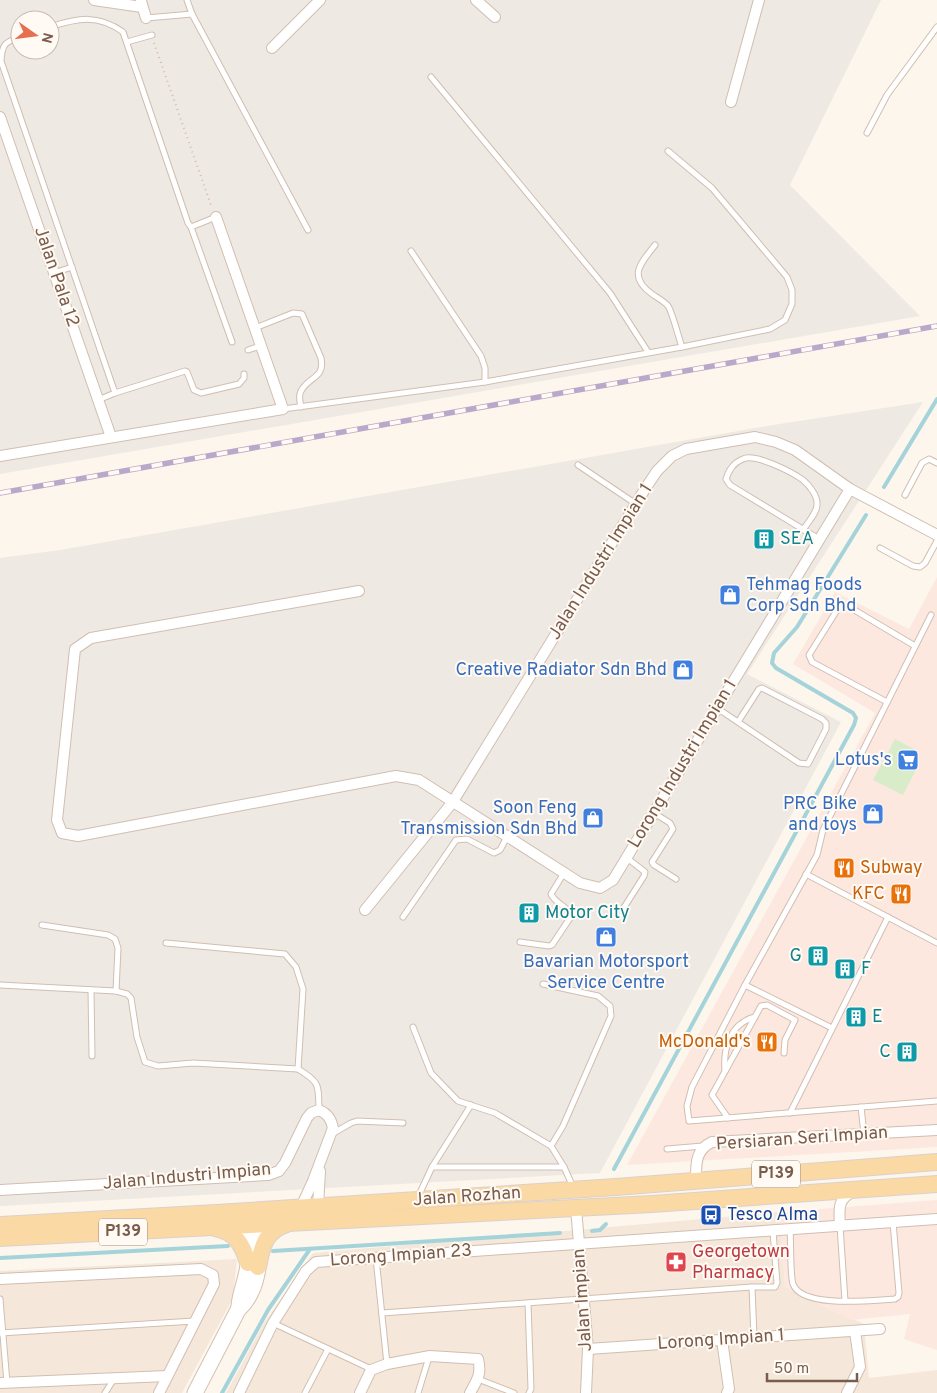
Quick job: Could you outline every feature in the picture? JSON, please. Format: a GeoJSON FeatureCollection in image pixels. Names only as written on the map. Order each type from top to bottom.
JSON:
{"type":"FeatureCollection","features":[{"type":"Feature","properties":{"kind":"main road","name":"Jalan Rozhan"},"geometry":{"type":"LineString","coordinates":[[0,1227],[208,1227],[298,1212],[308,1207],[574,1190],[937,1162]]}},
{"type":"Feature","properties":{"kind":"main road","name":"Jalan Rozhan"},"geometry":{"type":"LineString","coordinates":[[0,1227],[217,1213],[224,1218],[291,1222],[576,1208],[937,1184]]}},
{"type":"Feature","properties":{"kind":"main road"},"geometry":{"type":"LineString","coordinates":[[574,1190],[576,1208]]}},
{"type":"Feature","properties":{"kind":"main road"},"geometry":{"type":"LineString","coordinates":[[217,1213],[308,1207]]}},
{"type":"Feature","properties":{"kind":"main road"},"geometry":{"type":"LineString","coordinates":[[253,1265],[268,1237],[277,1227],[291,1222]]}},
{"type":"Feature","properties":{"kind":"main road"},"geometry":{"type":"LineString","coordinates":[[208,1227],[224,1229],[232,1234],[240,1242],[253,1265]]}},
{"type":"Feature","properties":{"kind":"street"},"geometry":{"type":"LineString","coordinates":[[94,0],[141,4],[146,18]]}},
{"type":"Feature","properties":{"kind":"street"},"geometry":{"type":"LineString","coordinates":[[272,48],[320,0]]}},
{"type":"Feature","properties":{"kind":"street"},"geometry":{"type":"LineString","coordinates":[[476,0],[495,17]]}},
{"type":"Feature","properties":{"kind":"street"},"geometry":{"type":"LineString","coordinates":[[730,102],[759,0]]}},
{"type":"Feature","properties":{"kind":"street","name":"Jalan Pala 12"},"geometry":{"type":"LineString","coordinates":[[0,117],[111,437]]}},
{"type":"Feature","properties":{"kind":"street"},"geometry":{"type":"LineString","coordinates":[[0,456],[283,409],[216,217]]}},
{"type":"Feature","properties":{"kind":"street","name":"Jalan Industri Impian 1"},"geometry":{"type":"LineString","coordinates":[[365,910],[452,803],[636,504],[657,471],[672,456],[686,449],[755,437],[776,442],[795,450],[850,489],[937,535]]}},
{"type":"Feature","properties":{"kind":"street","name":"Lorong Industri Impian 1"},"geometry":{"type":"LineString","coordinates":[[359,591],[91,638],[75,650],[57,820],[62,833],[78,836],[396,776],[419,780],[452,803],[580,883],[600,888],[613,880],[627,858],[850,489]]}},
{"type":"Feature","properties":{"kind":"street"},"geometry":{"type":"LineString","coordinates":[[308,1207],[332,1128],[332,1120],[326,1112],[319,1110]]}},
{"type":"Feature","properties":{"kind":"street","name":"Jalan Industri Impian"},"geometry":{"type":"LineString","coordinates":[[0,1190],[268,1175],[279,1171],[285,1163],[307,1118],[311,1113],[319,1110]]}},
{"type":"Feature","properties":{"kind":"street","name":"Persiaran Seri Impian"},"geometry":{"type":"LineString","coordinates":[[703,1146],[712,1142],[937,1130]]}},
{"type":"Feature","properties":{"kind":"street"},"geometry":{"type":"LineString","coordinates":[[696,1181],[696,1164],[703,1146]]}},
{"type":"Feature","properties":{"kind":"street"},"geometry":{"type":"LineString","coordinates":[[308,1207],[320,1163]]}},
{"type":"Feature","properties":{"kind":"street"},"geometry":{"type":"LineString","coordinates":[[838,1207],[846,1195],[857,1190]]}},
{"type":"Feature","properties":{"kind":"street"},"geometry":{"type":"LineString","coordinates":[[816,1192],[828,1197],[838,1207],[840,1226]]}},
{"type":"Feature","properties":{"kind":"street","name":"Jalan Impian"},"geometry":{"type":"LineString","coordinates":[[576,1208],[588,1348],[586,1393]]}},
{"type":"Feature","properties":{"kind":"street"},"geometry":{"type":"LineString","coordinates":[[579,1244],[937,1219]]}},
{"type":"Feature","properties":{"kind":"street"},"geometry":{"type":"LineString","coordinates":[[196,1393],[238,1310],[247,1302],[256,1285],[253,1265],[253,1220]]}},
{"type":"Feature","properties":{"kind":"street","name":"Lorong Impian 23"},"geometry":{"type":"LineString","coordinates":[[239,1393],[274,1323],[306,1271],[316,1262],[579,1244]]}},
{"type":"Feature","properties":{"kind":"street"},"geometry":{"type":"LineString","coordinates":[[0,1278],[201,1268],[213,1275],[214,1284],[159,1393]]}},
{"type":"Feature","properties":{"kind":"street","name":"Lorong Impian 1"},"geometry":{"type":"LineString","coordinates":[[588,1348],[880,1329]]}},
{"type":"Feature","properties":{"kind":"street"},"geometry":{"type":"LineString","coordinates":[[847,1393],[860,1367],[855,1331]]}},
{"type":"Feature","properties":{"kind":"street"},"geometry":{"type":"LineString","coordinates":[[722,1340],[729,1389],[727,1393]]}},
{"type":"Feature","properties":{"kind":"street"},"geometry":{"type":"LineString","coordinates":[[360,1393],[372,1370],[387,1364],[430,1356],[478,1359],[481,1368],[470,1393]]}},
{"type":"Feature","properties":{"kind":"street"},"geometry":{"type":"LineString","coordinates":[[4,1383],[168,1376]]}},
{"type":"Feature","properties":{"kind":"lane"},"geometry":{"type":"LineString","coordinates":[[186,0],[308,230]]}},
{"type":"Feature","properties":{"kind":"lane"},"geometry":{"type":"LineString","coordinates":[[146,18],[192,14]]}},
{"type":"Feature","properties":{"kind":"lane"},"geometry":{"type":"LineString","coordinates":[[60,24],[73,20],[99,20],[112,24],[123,32],[232,342]]}},
{"type":"Feature","properties":{"kind":"lane"},"geometry":{"type":"LineString","coordinates":[[867,132],[887,96],[937,28]]}},
{"type":"Feature","properties":{"kind":"lane"},"geometry":{"type":"LineString","coordinates":[[127,42],[152,36]]}},
{"type":"Feature","properties":{"kind":"lane"},"geometry":{"type":"LineString","coordinates":[[10,40],[7,41],[1,50],[0,61],[116,392]]}},
{"type":"Feature","properties":{"kind":"lane"},"geometry":{"type":"LineString","coordinates":[[431,77],[610,294],[648,352]]}},
{"type":"Feature","properties":{"kind":"lane"},"geometry":{"type":"LineString","coordinates":[[283,409],[485,382],[682,347],[770,329],[785,320],[792,304],[792,290],[787,277],[712,188],[668,151]]}},
{"type":"Feature","properties":{"kind":"lane"},"geometry":{"type":"LineString","coordinates":[[190,227],[216,217]]}},
{"type":"Feature","properties":{"kind":"lane"},"geometry":{"type":"LineString","coordinates":[[655,245],[639,266],[637,272],[644,288],[668,306],[682,347]]}},
{"type":"Feature","properties":{"kind":"lane"},"geometry":{"type":"LineString","coordinates":[[411,251],[481,356],[485,368],[485,382]]}},
{"type":"Feature","properties":{"kind":"lane"},"geometry":{"type":"LineString","coordinates":[[54,273],[72,267]]}},
{"type":"Feature","properties":{"kind":"lane"},"geometry":{"type":"LineString","coordinates":[[254,328],[293,313],[302,314],[321,358],[322,366],[320,373],[301,391],[301,407]]}},
{"type":"Feature","properties":{"kind":"lane"},"geometry":{"type":"LineString","coordinates":[[248,350],[260,346]]}},
{"type":"Feature","properties":{"kind":"lane"},"geometry":{"type":"LineString","coordinates":[[98,400],[116,392],[185,371],[194,390],[201,393],[239,384],[244,378],[244,374]]}},
{"type":"Feature","properties":{"kind":"lane"},"geometry":{"type":"LineString","coordinates":[[803,530],[816,510],[817,502],[814,493],[805,481],[787,470],[757,459],[744,458],[729,469],[726,479],[730,486],[803,530],[819,539]]}},
{"type":"Feature","properties":{"kind":"lane"},"geometry":{"type":"LineString","coordinates":[[905,496],[922,463],[929,459],[937,463]]}},
{"type":"Feature","properties":{"kind":"lane"},"geometry":{"type":"LineString","coordinates":[[578,465],[636,504]]}},
{"type":"Feature","properties":{"kind":"lane"},"geometry":{"type":"LineString","coordinates":[[880,548],[913,566],[920,567],[925,563],[937,541]]}},
{"type":"Feature","properties":{"kind":"lane"},"geometry":{"type":"LineString","coordinates":[[887,702],[812,662],[809,654],[839,607],[843,605],[915,646]]}},
{"type":"Feature","properties":{"kind":"lane"},"geometry":{"type":"LineString","coordinates":[[931,615],[822,830],[817,854],[745,985],[692,1087],[687,1106],[689,1121],[937,1100]]}},
{"type":"Feature","properties":{"kind":"lane"},"geometry":{"type":"LineString","coordinates":[[716,708],[804,765],[808,764],[826,729],[826,723],[822,719],[762,688],[759,689],[738,722]]}},
{"type":"Feature","properties":{"kind":"lane"},"geometry":{"type":"LineString","coordinates":[[654,812],[670,822],[673,829],[652,862],[676,879]]}},
{"type":"Feature","properties":{"kind":"lane"},"geometry":{"type":"LineString","coordinates":[[403,917],[456,840],[466,839],[494,853],[500,850],[507,837]]}},
{"type":"Feature","properties":{"kind":"lane"},"geometry":{"type":"LineString","coordinates":[[623,910],[645,872],[627,858]]}},
{"type":"Feature","properties":{"kind":"lane"},"geometry":{"type":"LineString","coordinates":[[520,942],[552,945],[570,918],[569,910],[552,898],[551,894],[564,873]]}},
{"type":"Feature","properties":{"kind":"lane"},"geometry":{"type":"LineString","coordinates":[[806,874],[937,942]]}},
{"type":"Feature","properties":{"kind":"lane"},"geometry":{"type":"LineString","coordinates":[[790,1113],[888,917]]}},
{"type":"Feature","properties":{"kind":"lane"},"geometry":{"type":"LineString","coordinates":[[42,925],[108,935],[115,939],[118,948],[116,991]]}},
{"type":"Feature","properties":{"kind":"lane"},"geometry":{"type":"LineString","coordinates":[[166,943],[285,954],[296,967],[303,990],[298,1069]]}},
{"type":"Feature","properties":{"kind":"lane"},"geometry":{"type":"LineString","coordinates":[[0,984],[116,991],[127,994],[131,998],[137,1037],[145,1062],[158,1066],[193,1063],[298,1069],[313,1078],[318,1086],[319,1110]]}},
{"type":"Feature","properties":{"kind":"lane"},"geometry":{"type":"LineString","coordinates":[[543,984],[598,996],[610,1006],[611,1016],[563,1126],[551,1146]]}},
{"type":"Feature","properties":{"kind":"lane"},"geometry":{"type":"LineString","coordinates":[[745,985],[832,1028]]}},
{"type":"Feature","properties":{"kind":"lane"},"geometry":{"type":"LineString","coordinates":[[91,990],[92,1056]]}},
{"type":"Feature","properties":{"kind":"lane"},"geometry":{"type":"LineString","coordinates":[[728,1118],[712,1095],[761,1006],[767,1005],[795,1020],[785,1040],[784,1053]]}},
{"type":"Feature","properties":{"kind":"lane"},"geometry":{"type":"LineString","coordinates":[[725,1071],[726,1047],[731,1034],[746,1019],[755,1017]]}},
{"type":"Feature","properties":{"kind":"lane"},"geometry":{"type":"LineString","coordinates":[[412,1027],[431,1073],[458,1101],[495,1113],[551,1146],[564,1167],[574,1190]]}},
{"type":"Feature","properties":{"kind":"lane"},"geometry":{"type":"LineString","coordinates":[[417,1200],[432,1167],[471,1105]]}},
{"type":"Feature","properties":{"kind":"lane"},"geometry":{"type":"LineString","coordinates":[[861,1107],[864,1135]]}},
{"type":"Feature","properties":{"kind":"lane"},"geometry":{"type":"LineString","coordinates":[[331,1135],[351,1123],[357,1122],[403,1123]]}},
{"type":"Feature","properties":{"kind":"lane","name":"Persiaran Seri Impian"},"geometry":{"type":"LineString","coordinates":[[666,1149],[703,1146]]}},
{"type":"Feature","properties":{"kind":"lane"},"geometry":{"type":"LineString","coordinates":[[432,1167],[564,1167]]}},
{"type":"Feature","properties":{"kind":"lane"},"geometry":{"type":"LineString","coordinates":[[790,1230],[793,1283],[798,1291],[809,1297],[828,1301],[896,1299],[899,1293],[894,1222]]}},
{"type":"Feature","properties":{"kind":"lane"},"geometry":{"type":"LineString","coordinates":[[840,1226],[845,1301]]}},
{"type":"Feature","properties":{"kind":"lane"},"geometry":{"type":"LineString","coordinates":[[382,1313],[776,1286],[773,1231]]}},
{"type":"Feature","properties":{"kind":"lane"},"geometry":{"type":"LineString","coordinates":[[376,1258],[387,1364]]}},
{"type":"Feature","properties":{"kind":"lane"},"geometry":{"type":"LineString","coordinates":[[752,1287],[754,1338]]}},
{"type":"Feature","properties":{"kind":"lane"},"geometry":{"type":"LineString","coordinates":[[0,1299],[4,1383]]}},
{"type":"Feature","properties":{"kind":"lane"},"geometry":{"type":"LineString","coordinates":[[528,1303],[531,1389],[529,1393]]}},
{"type":"Feature","properties":{"kind":"lane"},"geometry":{"type":"LineString","coordinates":[[1,1333],[194,1322]]}},
{"type":"Feature","properties":{"kind":"lane"},"geometry":{"type":"LineString","coordinates":[[274,1323],[372,1370]]}},
{"type":"Feature","properties":{"kind":"lane"},"geometry":{"type":"LineString","coordinates":[[305,1393],[328,1349]]}},
{"type":"Feature","properties":{"kind":"lane"},"geometry":{"type":"LineString","coordinates":[[418,1393],[430,1356]]}},
{"type":"Feature","properties":{"kind":"lane"},"geometry":{"type":"LineString","coordinates":[[105,1393],[114,1378]]}},
{"type":"Feature","properties":{"kind":"lane"},"geometry":{"type":"LineString","coordinates":[[478,1378],[514,1393]]}},
{"type":"Feature","properties":{"kind":"path"},"geometry":{"type":"LineString","coordinates":[[152,36],[216,217]]}},
{"type":"Feature","properties":{"kind":"shaded area"},"geometry":{"type":"Polygon","coordinates":[[[0,0],[881,0],[790,185],[920,316],[0,474],[0,0]]]}},
{"type":"Feature","properties":{"kind":"shaded area"},"geometry":{"type":"Polygon","coordinates":[[[923,402],[747,674],[841,722],[600,1173],[0,1206],[0,558],[60,550],[773,425],[923,402]]]}},
{"type":"Feature","properties":{"kind":"shaded area"},"geometry":{"type":"Polygon","coordinates":[[[937,577],[937,1147],[627,1165],[875,713],[793,664],[835,592],[909,629],[937,577]]]}},
{"type":"Feature","properties":{"kind":"shaded area"},"geometry":{"type":"Polygon","coordinates":[[[937,1200],[937,1350],[904,1339],[910,1314],[851,1320],[785,1287],[780,1212],[937,1200]]]}},
{"type":"Feature","properties":{"kind":"shaded area"},"geometry":{"type":"Polygon","coordinates":[[[780,1212],[785,1286],[864,1324],[869,1378],[937,1370],[937,1393],[226,1393],[264,1323],[313,1253],[780,1212]]]}},
{"type":"Feature","properties":{"kind":"shaded area"},"geometry":{"type":"Polygon","coordinates":[[[237,1259],[233,1298],[182,1393],[0,1393],[0,1271],[237,1259]]]}},
{"type":"Feature","properties":{"kind":"green space"},"geometry":{"type":"Polygon","coordinates":[[[895,739],[916,750],[918,766],[903,795],[873,780],[895,739]]]}},
{"type":"Feature","properties":{"kind":"waterway"},"geometry":{"type":"LineString","coordinates":[[884,487],[937,399]]}},
{"type":"Feature","properties":{"kind":"waterway"},"geometry":{"type":"LineString","coordinates":[[614,1169],[854,725],[856,718],[853,713],[776,668],[772,663],[774,653],[797,627],[866,515]]}},
{"type":"Feature","properties":{"kind":"waterway"},"geometry":{"type":"LineString","coordinates":[[592,1231],[600,1230],[606,1224]]}},
{"type":"Feature","properties":{"kind":"waterway"},"geometry":{"type":"LineString","coordinates":[[273,1251],[560,1233]]}},
{"type":"Feature","properties":{"kind":"waterway"},"geometry":{"type":"LineString","coordinates":[[0,1258],[228,1246]]}},
{"type":"Feature","properties":{"kind":"waterway"},"geometry":{"type":"LineString","coordinates":[[222,1393],[268,1310],[310,1249]]}},
{"type":"Feature","properties":{"kind":"railway"},"geometry":{"type":"LineString","coordinates":[[0,493],[937,326]]}},
{"type":"Feature","properties":{"kind":"place","name":"SEA"},"geometry":{"type":"Point","coordinates":[764,539]}},
{"type":"Feature","properties":{"kind":"place","name":"Tehmag Foods Corp Sdn Bhd"},"geometry":{"type":"Point","coordinates":[730,595]}},
{"type":"Feature","properties":{"kind":"place","name":"Creative Radiator Sdn Bhd"},"geometry":{"type":"Point","coordinates":[683,670]}},
{"type":"Feature","properties":{"kind":"place","name":"Lotus's"},"geometry":{"type":"Point","coordinates":[908,760]}},
{"type":"Feature","properties":{"kind":"place","name":"PRC Bike and toys"},"geometry":{"type":"Point","coordinates":[873,814]}},
{"type":"Feature","properties":{"kind":"place","name":"Soon Feng Transmission Sdn Bhd"},"geometry":{"type":"Point","coordinates":[593,818]}},
{"type":"Feature","properties":{"kind":"place","name":"Subway"},"geometry":{"type":"Point","coordinates":[844,868]}},
{"type":"Feature","properties":{"kind":"place","name":"KFC"},"geometry":{"type":"Point","coordinates":[901,894]}},
{"type":"Feature","properties":{"kind":"place","name":"Motor City"},"geometry":{"type":"Point","coordinates":[529,913]}},
{"type":"Feature","properties":{"kind":"place","name":"Bavarian Motorsport Service Centre"},"geometry":{"type":"Point","coordinates":[606,937]}},
{"type":"Feature","properties":{"kind":"place","name":"G"},"geometry":{"type":"Point","coordinates":[818,956]}},
{"type":"Feature","properties":{"kind":"place","name":"F"},"geometry":{"type":"Point","coordinates":[845,969]}},
{"type":"Feature","properties":{"kind":"place","name":"E"},"geometry":{"type":"Point","coordinates":[856,1017]}},
{"type":"Feature","properties":{"kind":"place","name":"McDonald's"},"geometry":{"type":"Point","coordinates":[767,1042]}},
{"type":"Feature","properties":{"kind":"place","name":"C"},"geometry":{"type":"Point","coordinates":[907,1052]}},
{"type":"Feature","properties":{"kind":"place","name":"Tesco Alma"},"geometry":{"type":"Point","coordinates":[711,1215]}},
{"type":"Feature","properties":{"kind":"place","name":"Georgetown Pharmacy"},"geometry":{"type":"Point","coordinates":[676,1262]}}]}
